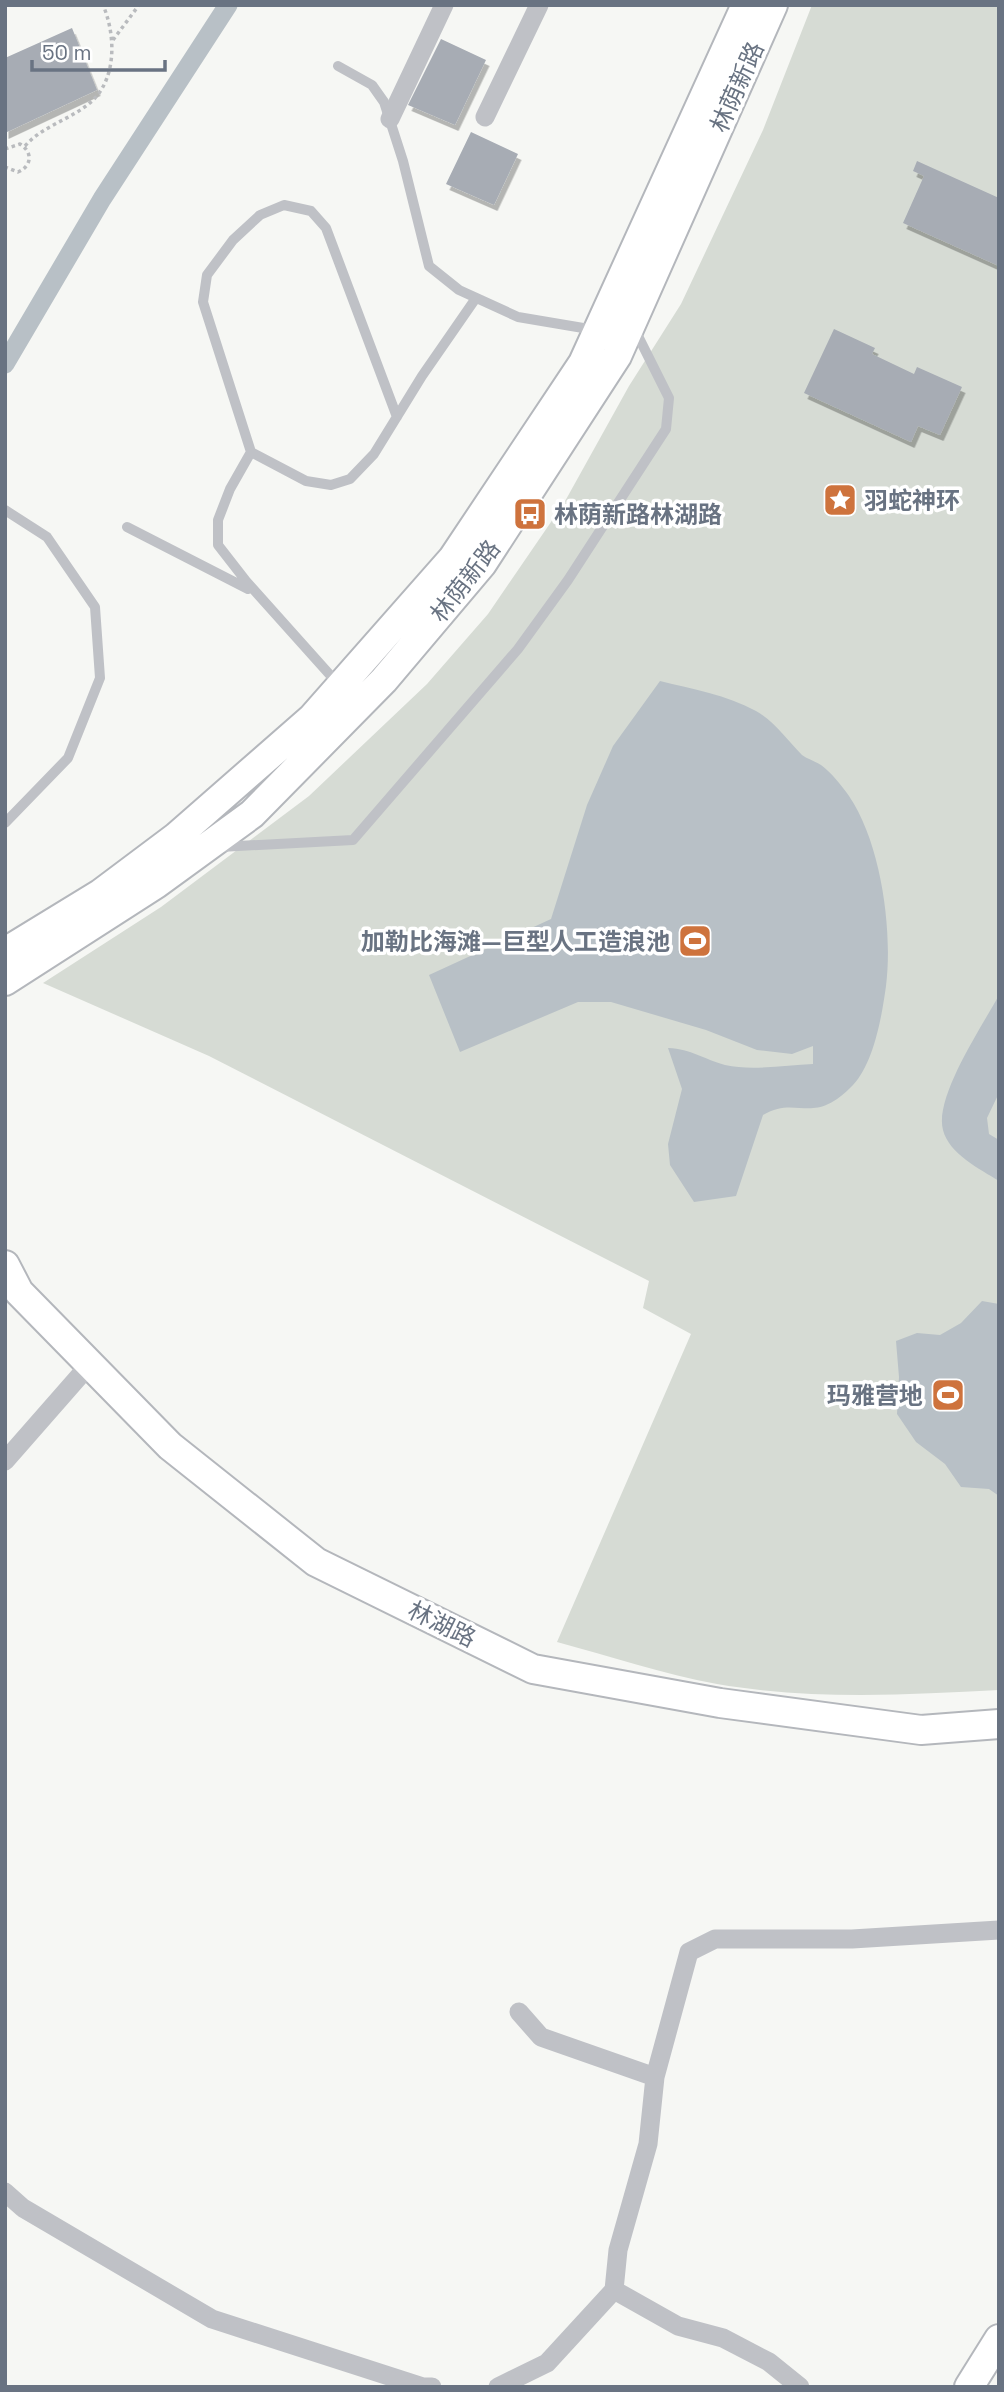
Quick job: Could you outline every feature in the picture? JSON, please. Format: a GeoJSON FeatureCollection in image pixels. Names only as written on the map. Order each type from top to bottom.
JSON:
{"type":"FeatureCollection","features":[{"type":"Feature","properties":{"kind":"main road","name":"林荫新路"},"geometry":{"type":"LineString","coordinates":[[5,952],[100,894],[176,837],[312,718],[453,558],[583,363],[746,5]]}},
{"type":"Feature","properties":{"kind":"main road","name":"林荫新路"},"geometry":{"type":"LineString","coordinates":[[5,981],[156,884],[252,814],[384,680],[482,564],[617,356],[773,5]]}},
{"type":"Feature","properties":{"kind":"main road","name":"林湖路"},"geometry":{"type":"LineString","coordinates":[[5,1265],[19,1292],[170,1447],[316,1562],[533,1669],[720,1703],[921,1730],[999,1724]]}},
{"type":"Feature","properties":{"kind":"main road"},"geometry":{"type":"LineString","coordinates":[[969,2387],[999,2339]]}},
{"type":"Feature","properties":{"kind":"street"},"geometry":{"type":"LineString","coordinates":[[390,118],[444,5]]}},
{"type":"Feature","properties":{"kind":"street"},"geometry":{"type":"LineString","coordinates":[[485,117],[539,5]]}},
{"type":"Feature","properties":{"kind":"street"},"geometry":{"type":"LineString","coordinates":[[5,1461],[90,1364]]}},
{"type":"Feature","properties":{"kind":"street"},"geometry":{"type":"LineString","coordinates":[[498,2387],[547,2363],[614,2290],[618,2250],[648,2144],[655,2077],[690,1952],[715,1939],[852,1939],[999,1930]]}},
{"type":"Feature","properties":{"kind":"street"},"geometry":{"type":"LineString","coordinates":[[519,2012],[541,2037],[655,2077]]}},
{"type":"Feature","properties":{"kind":"street"},"geometry":{"type":"LineString","coordinates":[[5,2192],[23,2208],[212,2319],[432,2387]]}},
{"type":"Feature","properties":{"kind":"street"},"geometry":{"type":"LineString","coordinates":[[614,2290],[678,2326],[723,2338],[769,2362],[800,2387]]}},
{"type":"Feature","properties":{"kind":"lane"},"geometry":{"type":"LineString","coordinates":[[338,66],[372,85],[384,102],[429,266],[459,290],[518,317],[599,330]]}},
{"type":"Feature","properties":{"kind":"lane"},"geometry":{"type":"LineString","coordinates":[[397,417],[326,228],[311,211],[284,205],[260,215],[233,240],[207,275],[203,302],[251,452],[306,481],[331,485],[350,479],[366,463],[397,417],[477,298]]}},
{"type":"Feature","properties":{"kind":"lane"},"geometry":{"type":"LineString","coordinates":[[205,848],[353,840],[518,649],[568,580],[666,429],[669,398],[632,323]]}},
{"type":"Feature","properties":{"kind":"lane"},"geometry":{"type":"LineString","coordinates":[[251,452],[230,489],[218,520],[218,545],[255,592],[340,686]]}},
{"type":"Feature","properties":{"kind":"lane"},"geometry":{"type":"LineString","coordinates":[[5,510],[47,537],[94,607],[100,678],[68,758],[5,823]]}},
{"type":"Feature","properties":{"kind":"lane"},"geometry":{"type":"LineString","coordinates":[[127,527],[255,592]]}},
{"type":"Feature","properties":{"kind":"path"},"geometry":{"type":"LineString","coordinates":[[24,146],[44,128],[95,98],[106,79],[112,41],[103,5]]}},
{"type":"Feature","properties":{"kind":"path"},"geometry":{"type":"LineString","coordinates":[[112,41],[139,5]]}},
{"type":"Feature","properties":{"kind":"path"},"geometry":{"type":"LineString","coordinates":[[5,149],[16,144],[24,146],[30,154],[27,167],[14,172],[5,167]]}},
{"type":"Feature","properties":{"kind":"shaded area"},"geometry":{"type":"Polygon","coordinates":[[[812,5],[999,5],[999,1690],[858,1695],[752,1689],[677,1675],[557,1642],[691,1334],[643,1308],[649,1281],[209,1056],[43,983],[161,907],[309,796],[427,684],[488,614],[564,503],[629,386],[681,304],[763,130],[812,5]]]}},
{"type":"Feature","properties":{"kind":"shaded area","name":"加勒比海滩—巨型人工造浪池"},"geometry":{"type":"Polygon","coordinates":[[[660,681],[745,705],[763,715],[802,755],[829,771],[849,796],[869,838],[882,888],[888,939],[882,1011],[872,1052],[860,1076],[839,1098],[827,1105],[816,1108],[775,1109],[763,1115],[736,1196],[694,1202],[670,1165],[668,1144],[682,1089],[668,1048],[691,1052],[725,1065],[758,1068],[813,1064],[813,1046],[792,1054],[757,1050],[706,1030],[611,1002],[578,1002],[460,1052],[429,975],[551,919],[587,805],[613,746],[660,681]]]}},
{"type":"Feature","properties":{"kind":"shaded area"},"geometry":{"type":"Polygon","coordinates":[[[999,995],[999,1093],[987,1118],[989,1134],[999,1140],[999,1181],[958,1154],[946,1139],[942,1116],[962,1061],[999,995]]]}},
{"type":"Feature","properties":{"kind":"shaded area","name":"玛雅营地"},"geometry":{"type":"Polygon","coordinates":[[[982,1301],[999,1304],[999,1496],[989,1489],[961,1487],[945,1464],[916,1442],[897,1414],[899,1377],[896,1341],[917,1333],[940,1335],[961,1323],[982,1301]]]}},
{"type":"Feature","properties":{"kind":"building"},"geometry":{"type":"Polygon","coordinates":[[[72,28],[97,90],[5,133],[5,58],[72,28]]]}},
{"type":"Feature","properties":{"kind":"building"},"geometry":{"type":"Polygon","coordinates":[[[441,39],[486,60],[455,125],[408,105],[441,39]]]}},
{"type":"Feature","properties":{"kind":"building"},"geometry":{"type":"Polygon","coordinates":[[[471,132],[518,154],[494,205],[446,184],[471,132]]]}},
{"type":"Feature","properties":{"kind":"building"},"geometry":{"type":"Polygon","coordinates":[[[917,161],[999,198],[999,266],[903,223],[924,176],[913,171],[917,161]]]}},
{"type":"Feature","properties":{"kind":"building"},"geometry":{"type":"Polygon","coordinates":[[[834,329],[875,348],[872,354],[914,374],[917,367],[962,387],[940,435],[918,426],[911,442],[804,393],[834,329]]]}},
{"type":"Feature","properties":{"kind":"waterway"},"geometry":{"type":"LineString","coordinates":[[5,364],[102,199],[228,5]]}},
{"type":"Feature","properties":{"kind":"place","name":"羽蛇神环"},"geometry":{"type":"Point","coordinates":[840,500]}},
{"type":"Feature","properties":{"kind":"place","name":"林荫新路林湖路"},"geometry":{"type":"Point","coordinates":[530,514]}},
{"type":"Feature","properties":{"kind":"place","name":"加勒比海滩—巨型人工造浪池"},"geometry":{"type":"Point","coordinates":[695,941]}},
{"type":"Feature","properties":{"kind":"place","name":"玛雅营地"},"geometry":{"type":"Point","coordinates":[948,1395]}}]}
